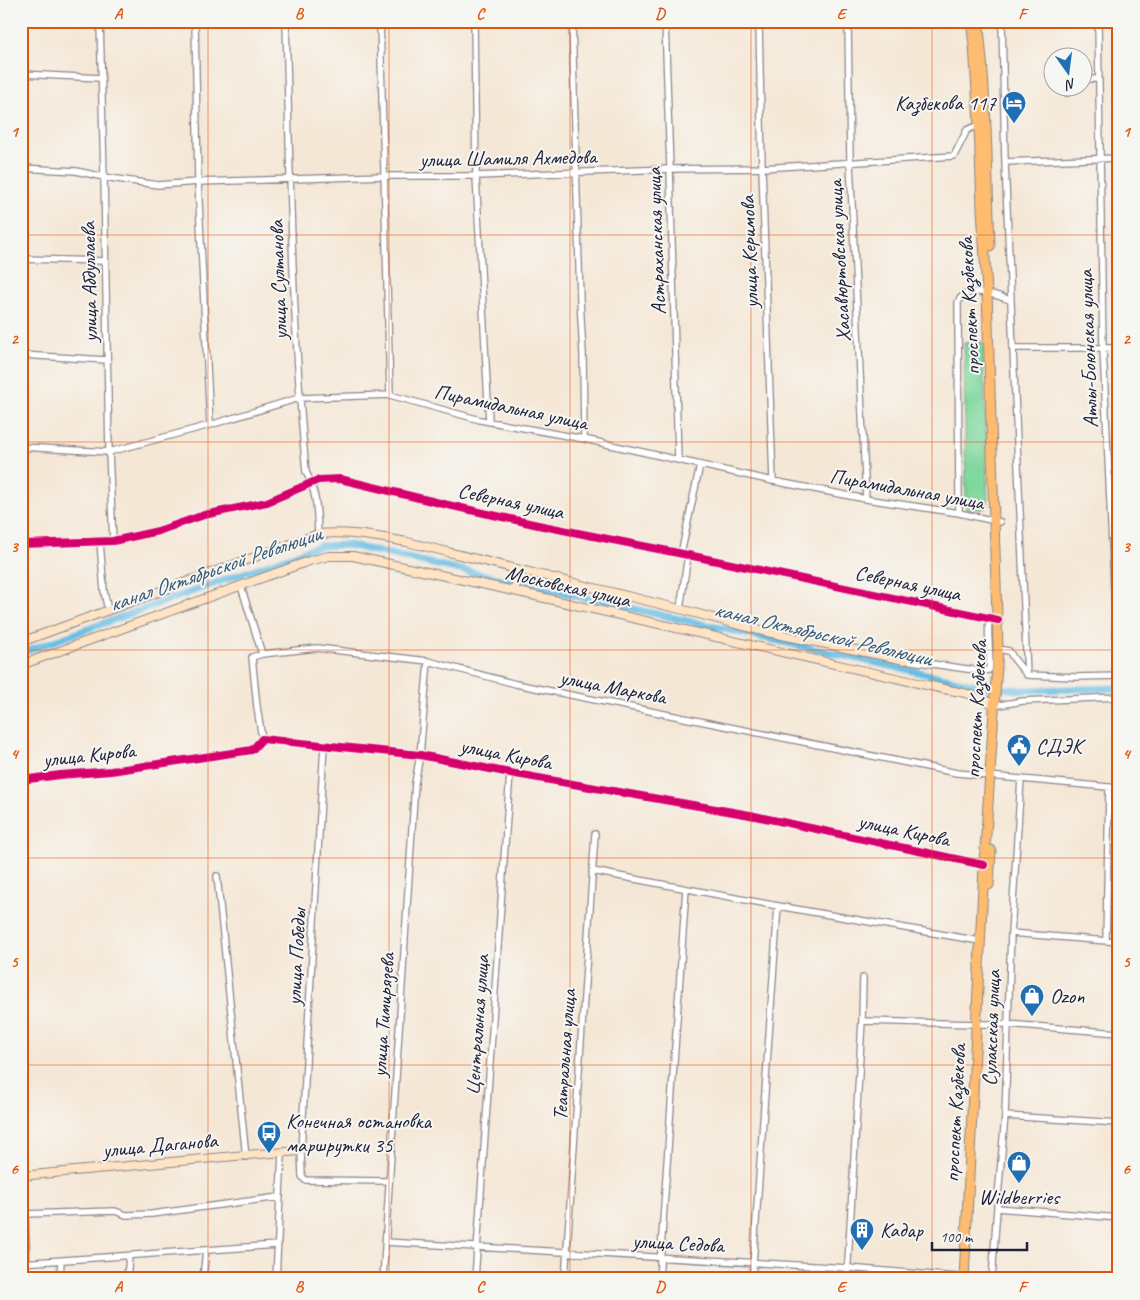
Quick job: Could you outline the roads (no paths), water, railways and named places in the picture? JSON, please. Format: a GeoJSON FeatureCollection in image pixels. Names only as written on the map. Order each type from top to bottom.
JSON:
{"type":"FeatureCollection","features":[{"type":"Feature","properties":{"kind":"highway","name":"проспект Казбекова"},"geometry":{"type":"LineString","coordinates":[[972,21],[982,209],[989,293]]}},
{"type":"Feature","properties":{"kind":"highway","name":"проспект Казбекова"},"geometry":{"type":"LineString","coordinates":[[966,1278],[997,694],[1004,637],[997,521],[989,293],[986,124],[978,21]]}},
{"type":"Feature","properties":{"kind":"highway","name":"проспект Казбекова"},"geometry":{"type":"LineString","coordinates":[[997,521],[994,619],[1001,650]]}},
{"type":"Feature","properties":{"kind":"highway","name":"проспект Казбекова"},"geometry":{"type":"LineString","coordinates":[[979,1024],[980,941],[984,865],[993,776]]}},
{"type":"Feature","properties":{"kind":"main road","name":"Московская улица"},"geometry":{"type":"LineString","coordinates":[[21,642],[318,534],[330,533],[365,535],[407,542],[762,631],[905,660]]}},
{"type":"Feature","properties":{"kind":"main road","name":"Московская улица"},"geometry":{"type":"LineString","coordinates":[[21,665],[309,561],[319,558],[352,556],[970,694],[997,705]]}},
{"type":"Feature","properties":{"kind":"main road"},"geometry":{"type":"LineString","coordinates":[[514,591],[520,570]]}},
{"type":"Feature","properties":{"kind":"main road","name":"улица Даганова"},"geometry":{"type":"LineString","coordinates":[[22,1176],[301,1152]]}},
{"type":"Feature","properties":{"kind":"street","name":"улица Абдуллаева"},"geometry":{"type":"LineString","coordinates":[[100,21],[109,452],[113,541]]}},
{"type":"Feature","properties":{"kind":"street"},"geometry":{"type":"LineString","coordinates":[[195,21],[198,182],[210,425]]}},
{"type":"Feature","properties":{"kind":"street","name":"улица Султанова"},"geometry":{"type":"LineString","coordinates":[[286,21],[299,398],[306,472],[312,483],[315,496],[318,534]]}},
{"type":"Feature","properties":{"kind":"street"},"geometry":{"type":"LineString","coordinates":[[380,21],[390,395]]}},
{"type":"Feature","properties":{"kind":"street"},"geometry":{"type":"LineString","coordinates":[[474,21],[476,176],[489,421]]}},
{"type":"Feature","properties":{"kind":"street"},"geometry":{"type":"LineString","coordinates":[[572,21],[584,439]]}},
{"type":"Feature","properties":{"kind":"street","name":"Астраханская улица"},"geometry":{"type":"LineString","coordinates":[[665,21],[678,460]]}},
{"type":"Feature","properties":{"kind":"street","name":"улица Керимова"},"geometry":{"type":"LineString","coordinates":[[760,21],[762,168],[773,482]]}},
{"type":"Feature","properties":{"kind":"street","name":"Хасавюртовская улица"},"geometry":{"type":"LineString","coordinates":[[848,21],[850,162],[866,499]]}},
{"type":"Feature","properties":{"kind":"street"},"geometry":{"type":"LineString","coordinates":[[1002,21],[1004,162],[1028,675]]}},
{"type":"Feature","properties":{"kind":"street","name":"Атлы-Боюнская улица"},"geometry":{"type":"LineString","coordinates":[[1098,21],[1104,348],[1118,676]]}},
{"type":"Feature","properties":{"kind":"street"},"geometry":{"type":"LineString","coordinates":[[21,74],[101,78]]}},
{"type":"Feature","properties":{"kind":"street"},"geometry":{"type":"LineString","coordinates":[[1092,79],[1099,79]]}},
{"type":"Feature","properties":{"kind":"street","name":"улица Шамиля Ахмедова"},"geometry":{"type":"LineString","coordinates":[[21,168],[76,171],[158,185],[384,176],[476,176],[670,169],[762,168],[954,156],[967,130],[979,125]]}},
{"type":"Feature","properties":{"kind":"street"},"geometry":{"type":"LineString","coordinates":[[1004,162],[1119,158]]}},
{"type":"Feature","properties":{"kind":"street"},"geometry":{"type":"LineString","coordinates":[[21,259],[105,261]]}},
{"type":"Feature","properties":{"kind":"street"},"geometry":{"type":"LineString","coordinates":[[959,513],[958,302],[961,297],[968,293],[989,293],[1010,300]]}},
{"type":"Feature","properties":{"kind":"street"},"geometry":{"type":"LineString","coordinates":[[1012,348],[1119,348]]}},
{"type":"Feature","properties":{"kind":"street"},"geometry":{"type":"LineString","coordinates":[[21,355],[107,360]]}},
{"type":"Feature","properties":{"kind":"street","name":"Пирамидальная улица"},"geometry":{"type":"LineString","coordinates":[[21,447],[109,452],[210,425],[299,398],[390,395],[489,421],[584,439],[773,482],[997,521]]}},
{"type":"Feature","properties":{"kind":"street"},"geometry":{"type":"LineString","coordinates":[[681,554],[700,465]]}},
{"type":"Feature","properties":{"kind":"street","name":"Северная улица"},"geometry":{"type":"LineString","coordinates":[[21,544],[113,541],[158,531],[204,515],[267,502],[318,480],[340,479],[603,539],[994,619]]}},
{"type":"Feature","properties":{"kind":"street"},"geometry":{"type":"LineString","coordinates":[[100,542],[104,591],[108,611]]}},
{"type":"Feature","properties":{"kind":"street"},"geometry":{"type":"LineString","coordinates":[[680,609],[688,555]]}},
{"type":"Feature","properties":{"kind":"street"},"geometry":{"type":"LineString","coordinates":[[241,586],[262,654],[252,657],[262,739]]}},
{"type":"Feature","properties":{"kind":"street","name":"Московская улица"},"geometry":{"type":"LineString","coordinates":[[905,660],[981,671],[988,670],[990,661],[988,632],[994,619]]}},
{"type":"Feature","properties":{"kind":"street","name":"улица Маркова"},"geometry":{"type":"LineString","coordinates":[[262,654],[317,648],[428,661],[516,684],[957,773],[1119,788]]}},
{"type":"Feature","properties":{"kind":"street"},"geometry":{"type":"LineString","coordinates":[[1001,650],[1009,651],[1028,675],[1118,676]]}},
{"type":"Feature","properties":{"kind":"street","name":"улица Тимирязева"},"geometry":{"type":"LineString","coordinates":[[382,1279],[415,783],[420,755],[428,661]]}},
{"type":"Feature","properties":{"kind":"street"},"geometry":{"type":"LineString","coordinates":[[997,705],[1023,701],[1119,697]]}},
{"type":"Feature","properties":{"kind":"street","name":"улица Кирова"},"geometry":{"type":"LineString","coordinates":[[21,780],[111,771],[252,750],[262,739],[420,755],[510,774],[750,815],[984,865]]}},
{"type":"Feature","properties":{"kind":"street","name":"улица Победы"},"geometry":{"type":"LineString","coordinates":[[324,745],[301,1152],[302,1176],[305,1180],[389,1181]]}},
{"type":"Feature","properties":{"kind":"street","name":"Центральная улица"},"geometry":{"type":"LineString","coordinates":[[476,1279],[510,774]]}},
{"type":"Feature","properties":{"kind":"street","name":"Сулакская улица"},"geometry":{"type":"LineString","coordinates":[[992,1279],[1005,1116],[1010,933],[1021,779]]}},
{"type":"Feature","properties":{"kind":"street"},"geometry":{"type":"LineString","coordinates":[[1106,942],[1109,787]]}},
{"type":"Feature","properties":{"kind":"street","name":"Театральная улица"},"geometry":{"type":"LineString","coordinates":[[565,1279],[595,834]]}},
{"type":"Feature","properties":{"kind":"street"},"geometry":{"type":"LineString","coordinates":[[592,872],[980,941]]}},
{"type":"Feature","properties":{"kind":"street"},"geometry":{"type":"LineString","coordinates":[[217,876],[246,1156]]}},
{"type":"Feature","properties":{"kind":"street"},"geometry":{"type":"LineString","coordinates":[[659,1279],[686,889]]}},
{"type":"Feature","properties":{"kind":"street"},"geometry":{"type":"LineString","coordinates":[[752,1279],[778,906]]}},
{"type":"Feature","properties":{"kind":"street"},"geometry":{"type":"LineString","coordinates":[[1010,933],[1119,942]]}},
{"type":"Feature","properties":{"kind":"street"},"geometry":{"type":"LineString","coordinates":[[848,1279],[862,1021],[862,978]]}},
{"type":"Feature","properties":{"kind":"street"},"geometry":{"type":"LineString","coordinates":[[862,1021],[1007,1024],[1119,1033]]}},
{"type":"Feature","properties":{"kind":"street"},"geometry":{"type":"LineString","coordinates":[[1005,1116],[1119,1123]]}},
{"type":"Feature","properties":{"kind":"street"},"geometry":{"type":"LineString","coordinates":[[276,1279],[282,1154]]}},
{"type":"Feature","properties":{"kind":"street"},"geometry":{"type":"LineString","coordinates":[[22,1176],[25,1214],[24,1263],[278,1245]]}},
{"type":"Feature","properties":{"kind":"street"},"geometry":{"type":"LineString","coordinates":[[25,1214],[115,1211],[126,1215],[152,1214],[279,1197]]}},
{"type":"Feature","properties":{"kind":"street"},"geometry":{"type":"LineString","coordinates":[[997,1208],[1119,1218]]}},
{"type":"Feature","properties":{"kind":"street","name":"улица Седова"},"geometry":{"type":"LineString","coordinates":[[385,1242],[848,1268],[966,1278]]}},
{"type":"Feature","properties":{"kind":"street"},"geometry":{"type":"LineString","coordinates":[[203,1279],[206,1250]]}},
{"type":"Feature","properties":{"kind":"street"},"geometry":{"type":"LineString","coordinates":[[127,1279],[129,1256]]}},
{"type":"Feature","properties":{"kind":"street"},"geometry":{"type":"LineString","coordinates":[[60,1279],[61,1261]]}},
{"type":"Feature","properties":{"kind":"waterway","name":"канал Октябрьской Революции"},"geometry":{"type":"LineString","coordinates":[[21,653],[319,546],[348,545],[511,581]]}},
{"type":"Feature","properties":{"kind":"waterway","name":"канал Октябрьской Революции"},"geometry":{"type":"LineString","coordinates":[[522,584],[985,687],[1023,690],[1119,688]]}},
{"type":"Feature","properties":{"kind":"place","name":"Казбекова 117"},"geometry":{"type":"Point","coordinates":[1014,124]}},
{"type":"Feature","properties":{"kind":"place","name":"СДЭК"},"geometry":{"type":"Point","coordinates":[1019,767]}},
{"type":"Feature","properties":{"kind":"place","name":"Ozon"},"geometry":{"type":"Point","coordinates":[1032,1017]}},
{"type":"Feature","properties":{"kind":"place","name":"Конечная остановка маршрутки 35"},"geometry":{"type":"Point","coordinates":[269,1154]}},
{"type":"Feature","properties":{"kind":"place","name":"Wildberries"},"geometry":{"type":"Point","coordinates":[1019,1184]}},
{"type":"Feature","properties":{"kind":"place","name":"Кадар"},"geometry":{"type":"Point","coordinates":[862,1251]}}]}
